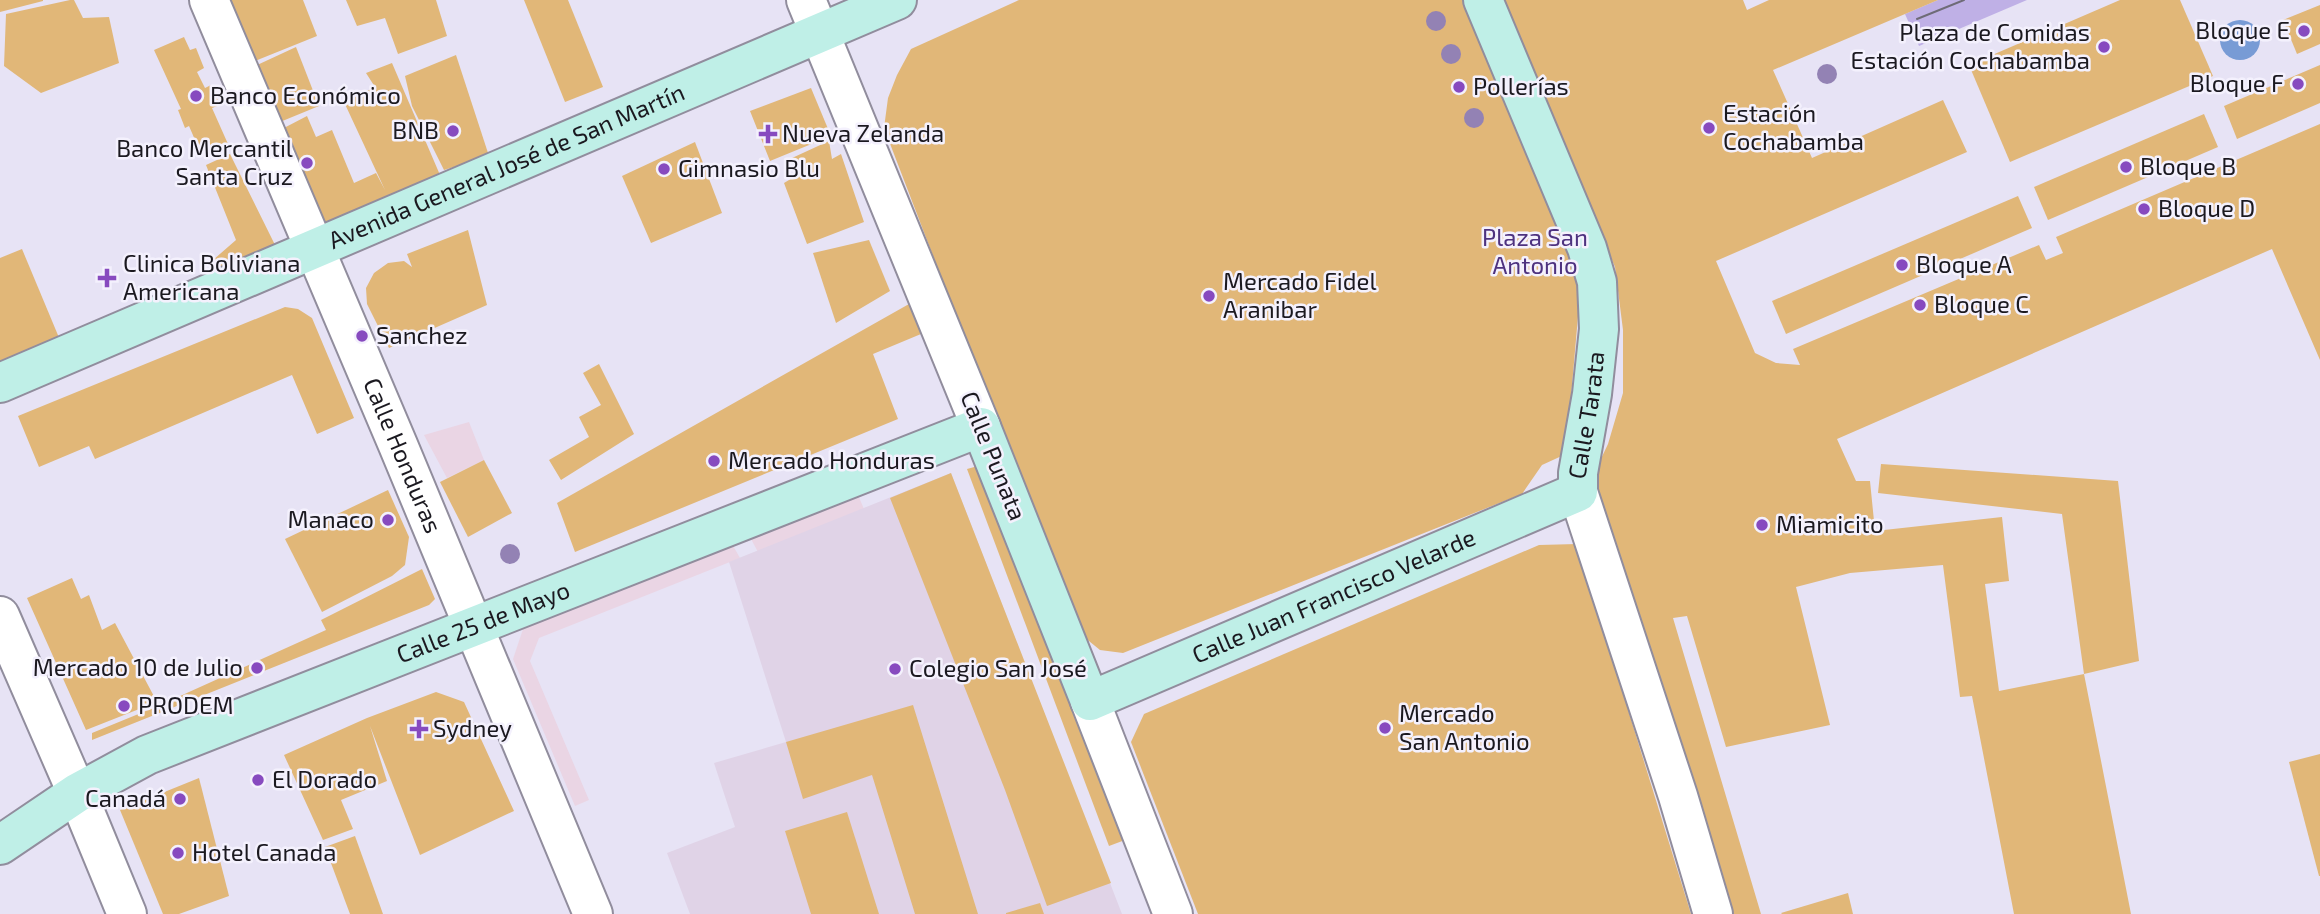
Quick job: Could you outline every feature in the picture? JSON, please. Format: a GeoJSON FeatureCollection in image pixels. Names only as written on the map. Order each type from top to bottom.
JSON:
{"type":"FeatureCollection","features":[{"type":"Feature","properties":{"kind":"main road","name":"Avenida General José de San Martín"},"geometry":{"type":"LineString","coordinates":[[0,383],[316,248],[813,16],[897,0]]}},
{"type":"Feature","properties":{"kind":"main road","name":"Calle Tarata"},"geometry":{"type":"LineString","coordinates":[[1483,0],[1587,248],[1597,282],[1599,329],[1592,394],[1578,473],[1578,492]]}},
{"type":"Feature","properties":{"kind":"main road","name":"Calle 25 de Mayo"},"geometry":{"type":"LineString","coordinates":[[0,845],[77,793],[146,755],[981,427]]}},
{"type":"Feature","properties":{"kind":"main road","name":"Calle Punata"},"geometry":{"type":"LineString","coordinates":[[981,427],[1090,701]]}},
{"type":"Feature","properties":{"kind":"main road","name":"Calle Juan Francisco Velarde"},"geometry":{"type":"LineString","coordinates":[[1090,701],[1578,492]]}},
{"type":"Feature","properties":{"kind":"street","name":"Calle Honduras"},"geometry":{"type":"LineString","coordinates":[[209,0],[474,624],[593,914]]}},
{"type":"Feature","properties":{"kind":"street","name":"Calle Punata"},"geometry":{"type":"LineString","coordinates":[[813,16],[981,427]]}},
{"type":"Feature","properties":{"kind":"street","name":"Calle Tarata"},"geometry":{"type":"LineString","coordinates":[[1578,492],[1678,796],[1713,914]]}},
{"type":"Feature","properties":{"kind":"street"},"geometry":{"type":"LineString","coordinates":[[0,617],[127,914]]}},
{"type":"Feature","properties":{"kind":"street","name":"Calle Punata"},"geometry":{"type":"LineString","coordinates":[[1090,701],[1172,914]]}},
{"type":"Feature","properties":{"kind":"shaded area"},"geometry":{"type":"Polygon","coordinates":[[[1938,0],[2027,0],[1919,46],[1905,14],[1938,0]]]}},
{"type":"Feature","properties":{"kind":"shaded area"},"geometry":{"type":"Polygon","coordinates":[[[469,422],[484,460],[447,478],[424,435],[469,422]]]}},
{"type":"Feature","properties":{"kind":"shaded area","name":"Colegio San José"},"geometry":{"type":"Polygon","coordinates":[[[951,473],[1122,914],[690,914],[667,853],[735,827],[714,763],[786,742],[729,562],[951,473]]]}},
{"type":"Feature","properties":{"kind":"shaded area"},"geometry":{"type":"Polygon","coordinates":[[[858,495],[864,509],[758,552],[751,539],[858,495]]]}},
{"type":"Feature","properties":{"kind":"shaded area"},"geometry":{"type":"Polygon","coordinates":[[[732,544],[740,558],[539,638],[530,661],[589,800],[575,806],[513,659],[523,629],[732,544]]]}},
{"type":"Feature","properties":{"kind":"water"},"geometry":{"type":"Polygon","coordinates":[[[2240,20],[2248,21],[2254,26],[2259,32],[2259,48],[2254,54],[2248,59],[2240,60],[2232,59],[2226,54],[2221,48],[2220,40],[2221,32],[2226,26],[2232,21],[2240,20]]]}},
{"type":"Feature","properties":{"kind":"building"},"geometry":{"type":"Polygon","coordinates":[[[0,0],[43,0],[43,1],[0,12],[0,0]]]}},
{"type":"Feature","properties":{"kind":"building"},"geometry":{"type":"Polygon","coordinates":[[[74,0],[83,18],[109,17],[119,63],[41,93],[4,66],[6,14],[74,0]]]}},
{"type":"Feature","properties":{"kind":"building"},"geometry":{"type":"Polygon","coordinates":[[[228,0],[303,0],[317,36],[255,61],[228,0]]]}},
{"type":"Feature","properties":{"kind":"building"},"geometry":{"type":"Polygon","coordinates":[[[346,0],[436,0],[447,36],[398,54],[385,18],[357,26],[346,0]]]}},
{"type":"Feature","properties":{"kind":"building"},"geometry":{"type":"Polygon","coordinates":[[[524,0],[568,0],[603,87],[565,102],[524,0]]]}},
{"type":"Feature","properties":{"kind":"building","name":"Mercado Fidel Aranibar"},"geometry":{"type":"Polygon","coordinates":[[[1019,0],[1465,0],[1578,275],[1579,305],[1566,454],[1542,465],[1522,494],[1123,653],[1100,650],[1084,637],[1073,621],[884,128],[888,98],[911,49],[1019,0]]]}},
{"type":"Feature","properties":{"kind":"building"},"geometry":{"type":"Polygon","coordinates":[[[1504,0],[1743,0],[1747,10],[1769,0],[1938,0],[1773,70],[1812,158],[1943,100],[1967,152],[1716,261],[1755,353],[1776,363],[1800,365],[1793,349],[2039,245],[2046,260],[2063,253],[2056,237],[2320,124],[2320,360],[2272,249],[1837,439],[1856,481],[1870,481],[1875,531],[2002,517],[2009,581],[1985,584],[1999,691],[2084,674],[2131,914],[2014,914],[1972,696],[1960,697],[1943,565],[1850,573],[1796,587],[1830,725],[1726,747],[1687,616],[1673,618],[1761,914],[1730,914],[1598,500],[1598,465],[1608,444],[1623,393],[1623,330],[1615,267],[1504,0]]]}},
{"type":"Feature","properties":{"kind":"building"},"geometry":{"type":"Polygon","coordinates":[[[2120,0],[2180,0],[2213,76],[2010,162],[1969,65],[2120,0]]]}},
{"type":"Feature","properties":{"kind":"building","name":"Bloque E"},"geometry":{"type":"Polygon","coordinates":[[[2320,5],[2320,44],[2297,54],[2283,20],[2320,5]]]}},
{"type":"Feature","properties":{"kind":"building","name":"Banco Económico"},"geometry":{"type":"Polygon","coordinates":[[[184,37],[190,50],[196,48],[204,68],[197,72],[205,88],[211,85],[220,105],[212,108],[228,144],[202,156],[189,126],[185,128],[178,110],[181,109],[154,50],[184,37]]]}},
{"type":"Feature","properties":{"kind":"building"},"geometry":{"type":"Polygon","coordinates":[[[296,47],[319,106],[280,122],[255,66],[296,47]]]}},
{"type":"Feature","properties":{"kind":"building","name":"BNB"},"geometry":{"type":"Polygon","coordinates":[[[456,55],[489,156],[444,170],[412,106],[405,76],[456,55]]]}},
{"type":"Feature","properties":{"kind":"building"},"geometry":{"type":"Polygon","coordinates":[[[392,63],[440,175],[390,199],[322,224],[282,129],[307,116],[316,137],[332,130],[354,183],[376,173],[385,190],[344,102],[375,87],[366,73],[392,63]]]}},
{"type":"Feature","properties":{"kind":"building","name":"Bloque F"},"geometry":{"type":"Polygon","coordinates":[[[2320,65],[2320,103],[2237,139],[2224,106],[2320,65]]]}},
{"type":"Feature","properties":{"kind":"building"},"geometry":{"type":"Polygon","coordinates":[[[811,88],[831,136],[770,161],[750,111],[811,88]]]}},
{"type":"Feature","properties":{"kind":"building","name":"Bloque B"},"geometry":{"type":"Polygon","coordinates":[[[2204,114],[2218,147],[2048,220],[2034,187],[2204,114]]]}},
{"type":"Feature","properties":{"kind":"building"},"geometry":{"type":"Polygon","coordinates":[[[829,141],[832,159],[841,154],[864,222],[807,244],[784,183],[799,174],[792,158],[829,141]]]}},
{"type":"Feature","properties":{"kind":"building"},"geometry":{"type":"Polygon","coordinates":[[[695,142],[722,213],[651,243],[622,176],[695,142]]]}},
{"type":"Feature","properties":{"kind":"building"},"geometry":{"type":"Polygon","coordinates":[[[230,154],[277,249],[219,273],[213,260],[236,240],[206,165],[230,154]]]}},
{"type":"Feature","properties":{"kind":"building","name":"Bloque A"},"geometry":{"type":"Polygon","coordinates":[[[2018,196],[2032,228],[1786,334],[1772,301],[2018,196]]]}},
{"type":"Feature","properties":{"kind":"building"},"geometry":{"type":"Polygon","coordinates":[[[468,230],[487,305],[389,348],[367,304],[366,288],[374,273],[388,263],[404,261],[412,267],[407,254],[468,230]]]}},
{"type":"Feature","properties":{"kind":"building"},"geometry":{"type":"Polygon","coordinates":[[[869,240],[890,291],[836,323],[813,253],[869,240]]]}},
{"type":"Feature","properties":{"kind":"building"},"geometry":{"type":"Polygon","coordinates":[[[22,249],[60,340],[0,365],[0,258],[22,249]]]}},
{"type":"Feature","properties":{"kind":"building","name":"Mercado Honduras"},"geometry":{"type":"Polygon","coordinates":[[[909,304],[921,334],[873,354],[898,419],[575,552],[557,503],[909,304]]]}},
{"type":"Feature","properties":{"kind":"building"},"geometry":{"type":"Polygon","coordinates":[[[285,307],[298,309],[312,318],[354,418],[317,434],[292,375],[95,459],[89,446],[39,467],[18,416],[285,307]]]}},
{"type":"Feature","properties":{"kind":"building"},"geometry":{"type":"Polygon","coordinates":[[[599,364],[634,434],[561,480],[549,460],[589,437],[579,417],[601,405],[583,373],[599,364]]]}},
{"type":"Feature","properties":{"kind":"building"},"geometry":{"type":"Polygon","coordinates":[[[484,460],[512,513],[468,537],[440,482],[484,460]]]}},
{"type":"Feature","properties":{"kind":"building"},"geometry":{"type":"Polygon","coordinates":[[[1881,464],[2118,481],[2139,661],[2084,674],[2062,514],[1878,493],[1881,464]]]}},
{"type":"Feature","properties":{"kind":"building"},"geometry":{"type":"Polygon","coordinates":[[[978,466],[1133,837],[1109,846],[967,469],[978,466]]]}},
{"type":"Feature","properties":{"kind":"building"},"geometry":{"type":"Polygon","coordinates":[[[951,473],[1111,883],[1047,906],[1005,790],[890,498],[951,473]]]}},
{"type":"Feature","properties":{"kind":"building"},"geometry":{"type":"Polygon","coordinates":[[[388,490],[409,537],[405,565],[392,576],[322,612],[285,539],[388,490]]]}},
{"type":"Feature","properties":{"kind":"building","name":"Mercado San Antonio"},"geometry":{"type":"Polygon","coordinates":[[[1577,544],[1691,914],[1198,914],[1131,742],[1144,714],[1539,545],[1577,544]]]}},
{"type":"Feature","properties":{"kind":"building","name":"Mercado 10 de Julio"},"geometry":{"type":"Polygon","coordinates":[[[422,569],[435,599],[429,605],[92,740],[92,733],[326,630],[321,620],[422,569]]]}},
{"type":"Feature","properties":{"kind":"building"},"geometry":{"type":"Polygon","coordinates":[[[72,578],[81,599],[89,595],[102,630],[115,623],[157,702],[86,730],[27,598],[72,578]]]}},
{"type":"Feature","properties":{"kind":"building"},"geometry":{"type":"Polygon","coordinates":[[[436,692],[464,702],[514,811],[420,855],[370,726],[387,781],[341,800],[353,829],[323,840],[284,755],[367,718],[436,692]]]}},
{"type":"Feature","properties":{"kind":"building"},"geometry":{"type":"Polygon","coordinates":[[[913,705],[978,914],[915,914],[872,775],[803,799],[786,742],[913,705]]]}},
{"type":"Feature","properties":{"kind":"building"},"geometry":{"type":"Polygon","coordinates":[[[2320,754],[2320,876],[2319,876],[2289,762],[2320,754]]]}},
{"type":"Feature","properties":{"kind":"building","name":"Hotel Canada"},"geometry":{"type":"Polygon","coordinates":[[[199,778],[229,896],[179,914],[163,914],[120,810],[199,778]]]}},
{"type":"Feature","properties":{"kind":"building"},"geometry":{"type":"Polygon","coordinates":[[[847,812],[879,914],[811,914],[785,831],[847,812]]]}},
{"type":"Feature","properties":{"kind":"building"},"geometry":{"type":"Polygon","coordinates":[[[355,836],[383,914],[350,914],[325,847],[355,836]]]}},
{"type":"Feature","properties":{"kind":"building"},"geometry":{"type":"Polygon","coordinates":[[[1848,893],[1853,914],[1781,913],[1848,893]]]}},
{"type":"Feature","properties":{"kind":"building"},"geometry":{"type":"Polygon","coordinates":[[[1040,903],[1044,914],[1006,914],[1006,913],[1040,903]]]}},
{"type":"Feature","properties":{"kind":"tram line"},"geometry":{"type":"LineString","coordinates":[[1917,19],[1964,0]]}},
{"type":"Feature","properties":{"kind":"place","name":"Bloque E"},"geometry":{"type":"Point","coordinates":[2304,31]}},
{"type":"Feature","properties":{"kind":"place","name":"Plaza de Comidas Estación Cochabamba"},"geometry":{"type":"Point","coordinates":[2104,47]}},
{"type":"Feature","properties":{"kind":"place","name":"Bloque F"},"geometry":{"type":"Point","coordinates":[2298,84]}},
{"type":"Feature","properties":{"kind":"place","name":"Pollerías"},"geometry":{"type":"Point","coordinates":[1459,87]}},
{"type":"Feature","properties":{"kind":"place","name":"Banco Económico"},"geometry":{"type":"Point","coordinates":[196,96]}},
{"type":"Feature","properties":{"kind":"place","name":"Estación Cochabamba"},"geometry":{"type":"Point","coordinates":[1709,128]}},
{"type":"Feature","properties":{"kind":"place","name":"BNB"},"geometry":{"type":"Point","coordinates":[453,131]}},
{"type":"Feature","properties":{"kind":"place","name":"Nueva Zelanda"},"geometry":{"type":"Point","coordinates":[768,134]}},
{"type":"Feature","properties":{"kind":"place","name":"Banco Mercantil Santa Cruz"},"geometry":{"type":"Point","coordinates":[307,163]}},
{"type":"Feature","properties":{"kind":"place","name":"Bloque B"},"geometry":{"type":"Point","coordinates":[2126,167]}},
{"type":"Feature","properties":{"kind":"place","name":"Gimnasio Blu"},"geometry":{"type":"Point","coordinates":[664,169]}},
{"type":"Feature","properties":{"kind":"place","name":"Bloque D"},"geometry":{"type":"Point","coordinates":[2144,209]}},
{"type":"Feature","properties":{"kind":"place","name":"Bloque A"},"geometry":{"type":"Point","coordinates":[1902,265]}},
{"type":"Feature","properties":{"kind":"place","name":"Clinica Boliviana Americana"},"geometry":{"type":"Point","coordinates":[107,278]}},
{"type":"Feature","properties":{"kind":"place","name":"Mercado Fidel Aranibar"},"geometry":{"type":"Point","coordinates":[1209,296]}},
{"type":"Feature","properties":{"kind":"place","name":"Bloque C"},"geometry":{"type":"Point","coordinates":[1920,305]}},
{"type":"Feature","properties":{"kind":"place","name":"Sanchez"},"geometry":{"type":"Point","coordinates":[362,336]}},
{"type":"Feature","properties":{"kind":"place","name":"Mercado Honduras"},"geometry":{"type":"Point","coordinates":[714,461]}},
{"type":"Feature","properties":{"kind":"place","name":"Manaco"},"geometry":{"type":"Point","coordinates":[388,520]}},
{"type":"Feature","properties":{"kind":"place","name":"Miamicito"},"geometry":{"type":"Point","coordinates":[1762,525]}},
{"type":"Feature","properties":{"kind":"place","name":"Mercado 10 de Julio"},"geometry":{"type":"Point","coordinates":[257,668]}},
{"type":"Feature","properties":{"kind":"place","name":"Colegio San José"},"geometry":{"type":"Point","coordinates":[895,669]}},
{"type":"Feature","properties":{"kind":"place","name":"PRODEM"},"geometry":{"type":"Point","coordinates":[124,706]}},
{"type":"Feature","properties":{"kind":"place","name":"Mercado San Antonio"},"geometry":{"type":"Point","coordinates":[1385,728]}},
{"type":"Feature","properties":{"kind":"place","name":"Sydney"},"geometry":{"type":"Point","coordinates":[419,729]}},
{"type":"Feature","properties":{"kind":"place","name":"El Dorado"},"geometry":{"type":"Point","coordinates":[258,780]}},
{"type":"Feature","properties":{"kind":"place","name":"Canadá"},"geometry":{"type":"Point","coordinates":[180,799]}},
{"type":"Feature","properties":{"kind":"place","name":"Hotel Canada"},"geometry":{"type":"Point","coordinates":[178,853]}},
{"type":"Feature","properties":{"kind":"park label","name":"Plaza San Antonio"},"geometry":{"type":"Point","coordinates":[1535,252]}}]}
